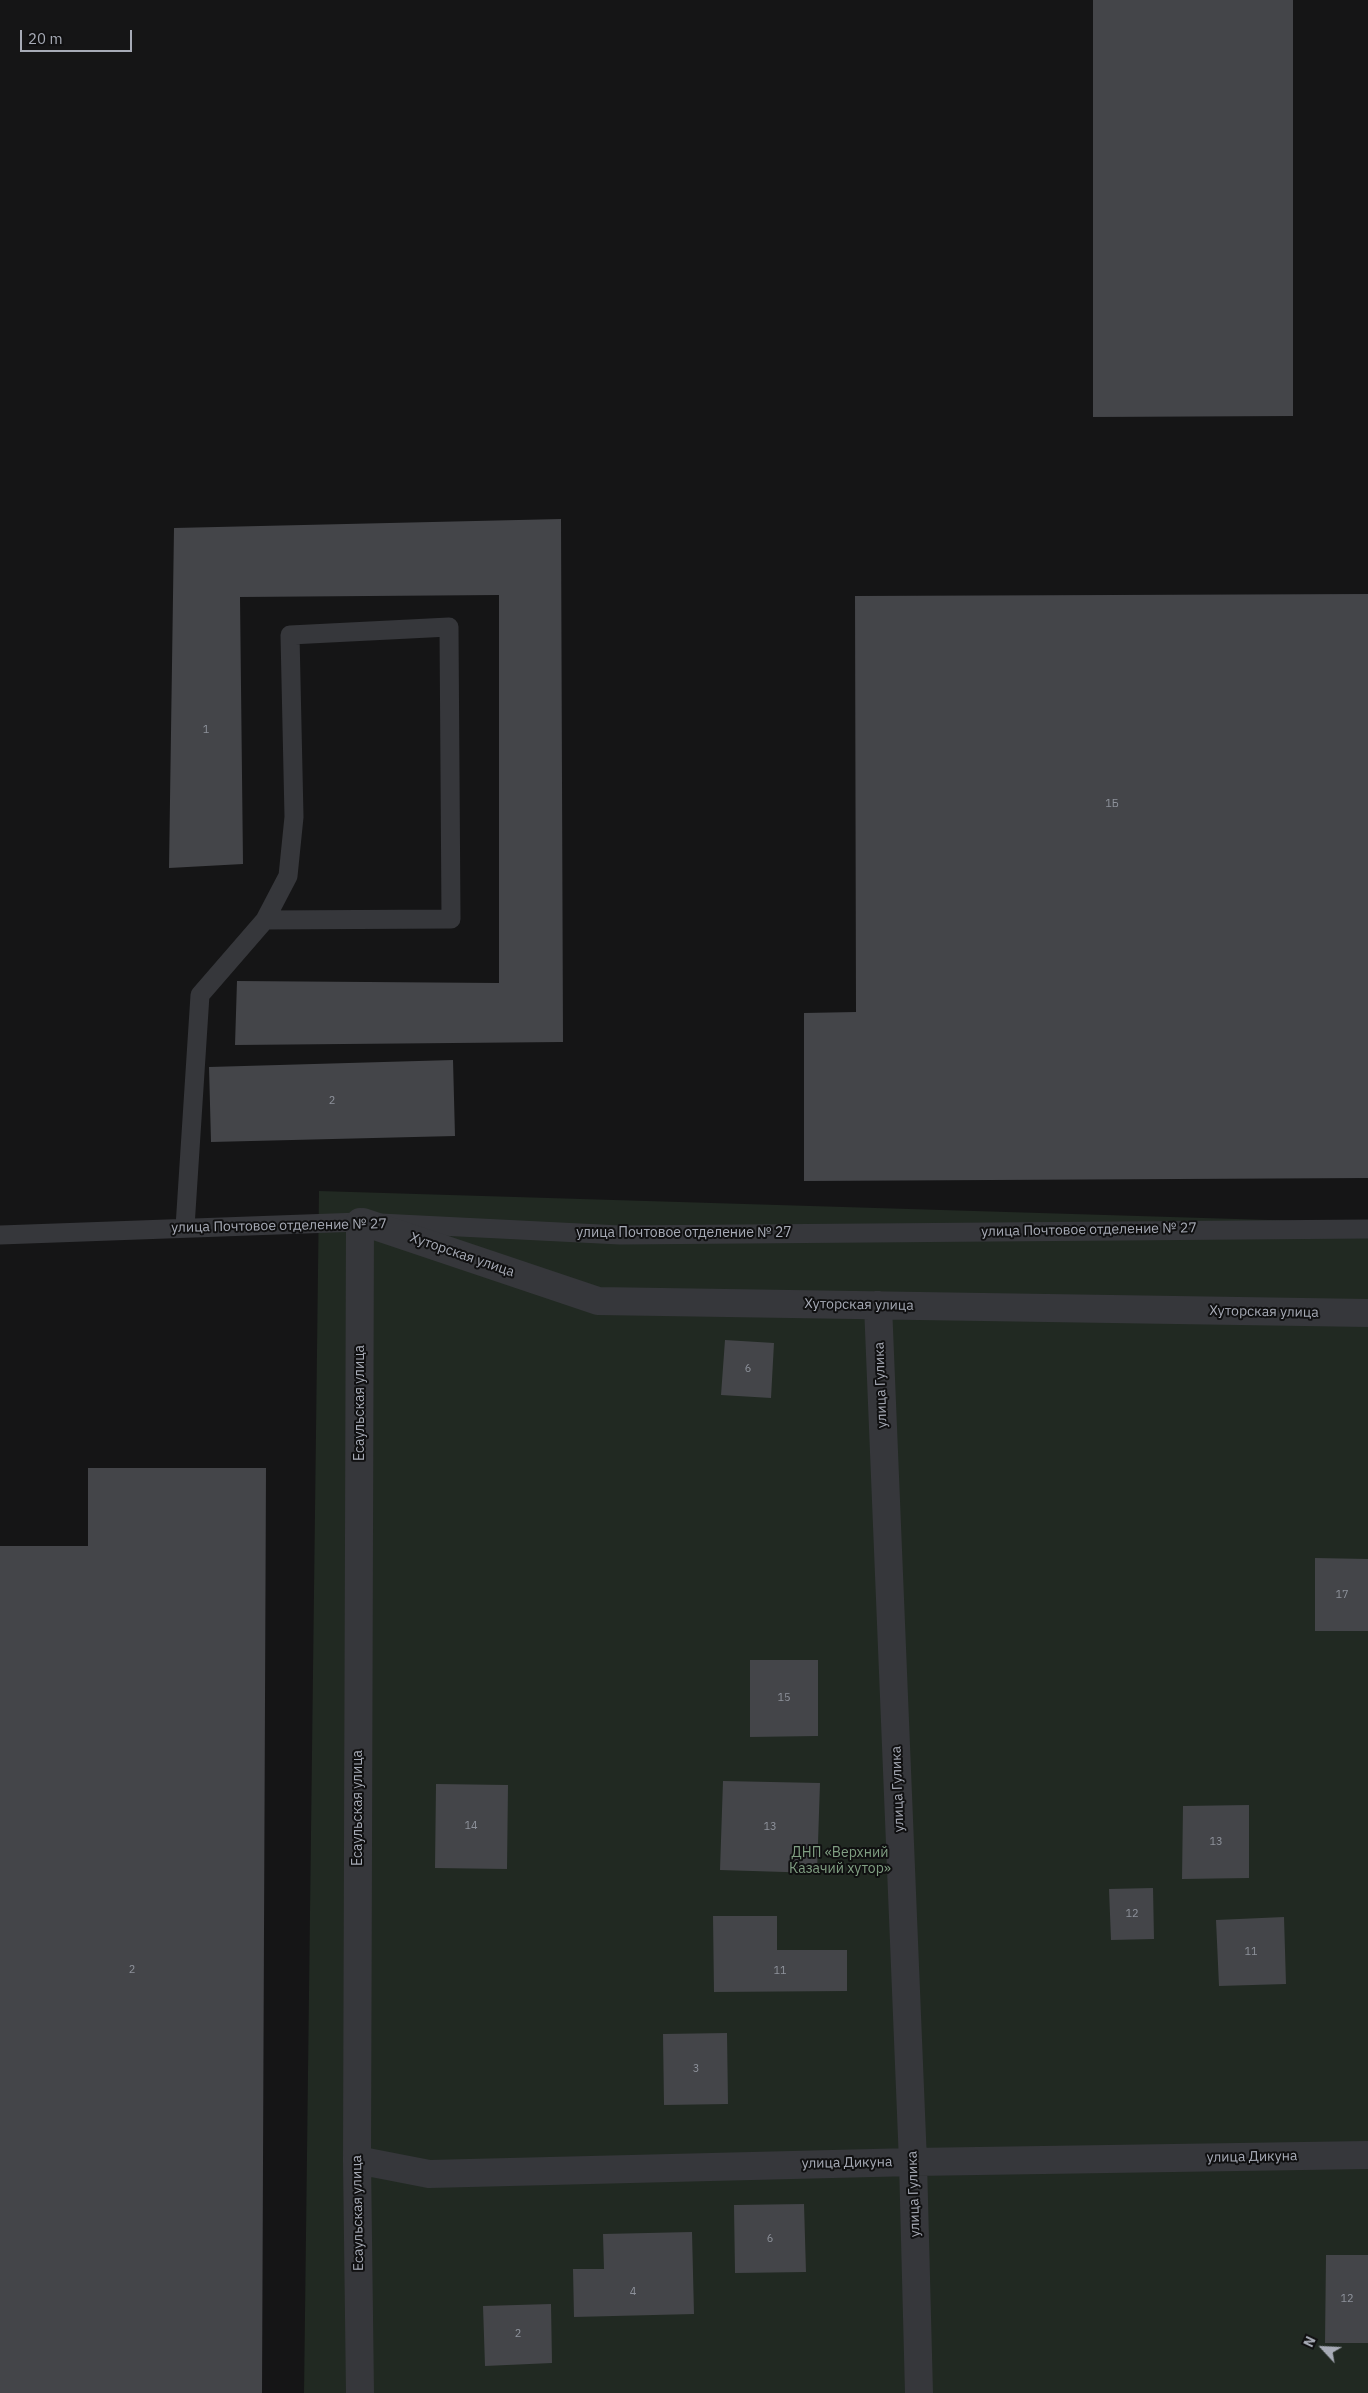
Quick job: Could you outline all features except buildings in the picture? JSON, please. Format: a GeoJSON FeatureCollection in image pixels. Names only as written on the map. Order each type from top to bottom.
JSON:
{"type":"FeatureCollection","features":[{"type":"Feature","properties":{"kind":"street","name":"Хуторская улица"},"geometry":{"type":"LineString","coordinates":[[362,1222],[598,1301],[1368,1313]]}},
{"type":"Feature","properties":{"kind":"street","name":"Есаульская улица"},"geometry":{"type":"LineString","coordinates":[[360,2393],[357,2160],[362,1222]]}},
{"type":"Feature","properties":{"kind":"street","name":"улица Гулика"},"geometry":{"type":"LineString","coordinates":[[878,1306],[913,2162],[919,2393]]}},
{"type":"Feature","properties":{"kind":"street","name":"улица Дикуна"},"geometry":{"type":"LineString","coordinates":[[357,2160],[429,2174],[913,2162],[1368,2155]]}},
{"type":"Feature","properties":{"kind":"lane"},"geometry":{"type":"LineString","coordinates":[[185,1227],[200,995],[265,920],[288,876],[294,817],[290,635],[449,627],[451,919],[265,920]]}},
{"type":"Feature","properties":{"kind":"lane","name":"улица Почтовое отделение № 27"},"geometry":{"type":"LineString","coordinates":[[0,1235],[362,1222],[620,1235],[1368,1228]]}},
{"type":"Feature","properties":{"kind":"green space","name":"ДНП «Верхний Казачий хутор»"},"geometry":{"type":"Polygon","coordinates":[[[319,1191],[1368,1223],[1368,2393],[304,2393],[319,1191]]]}}]}
